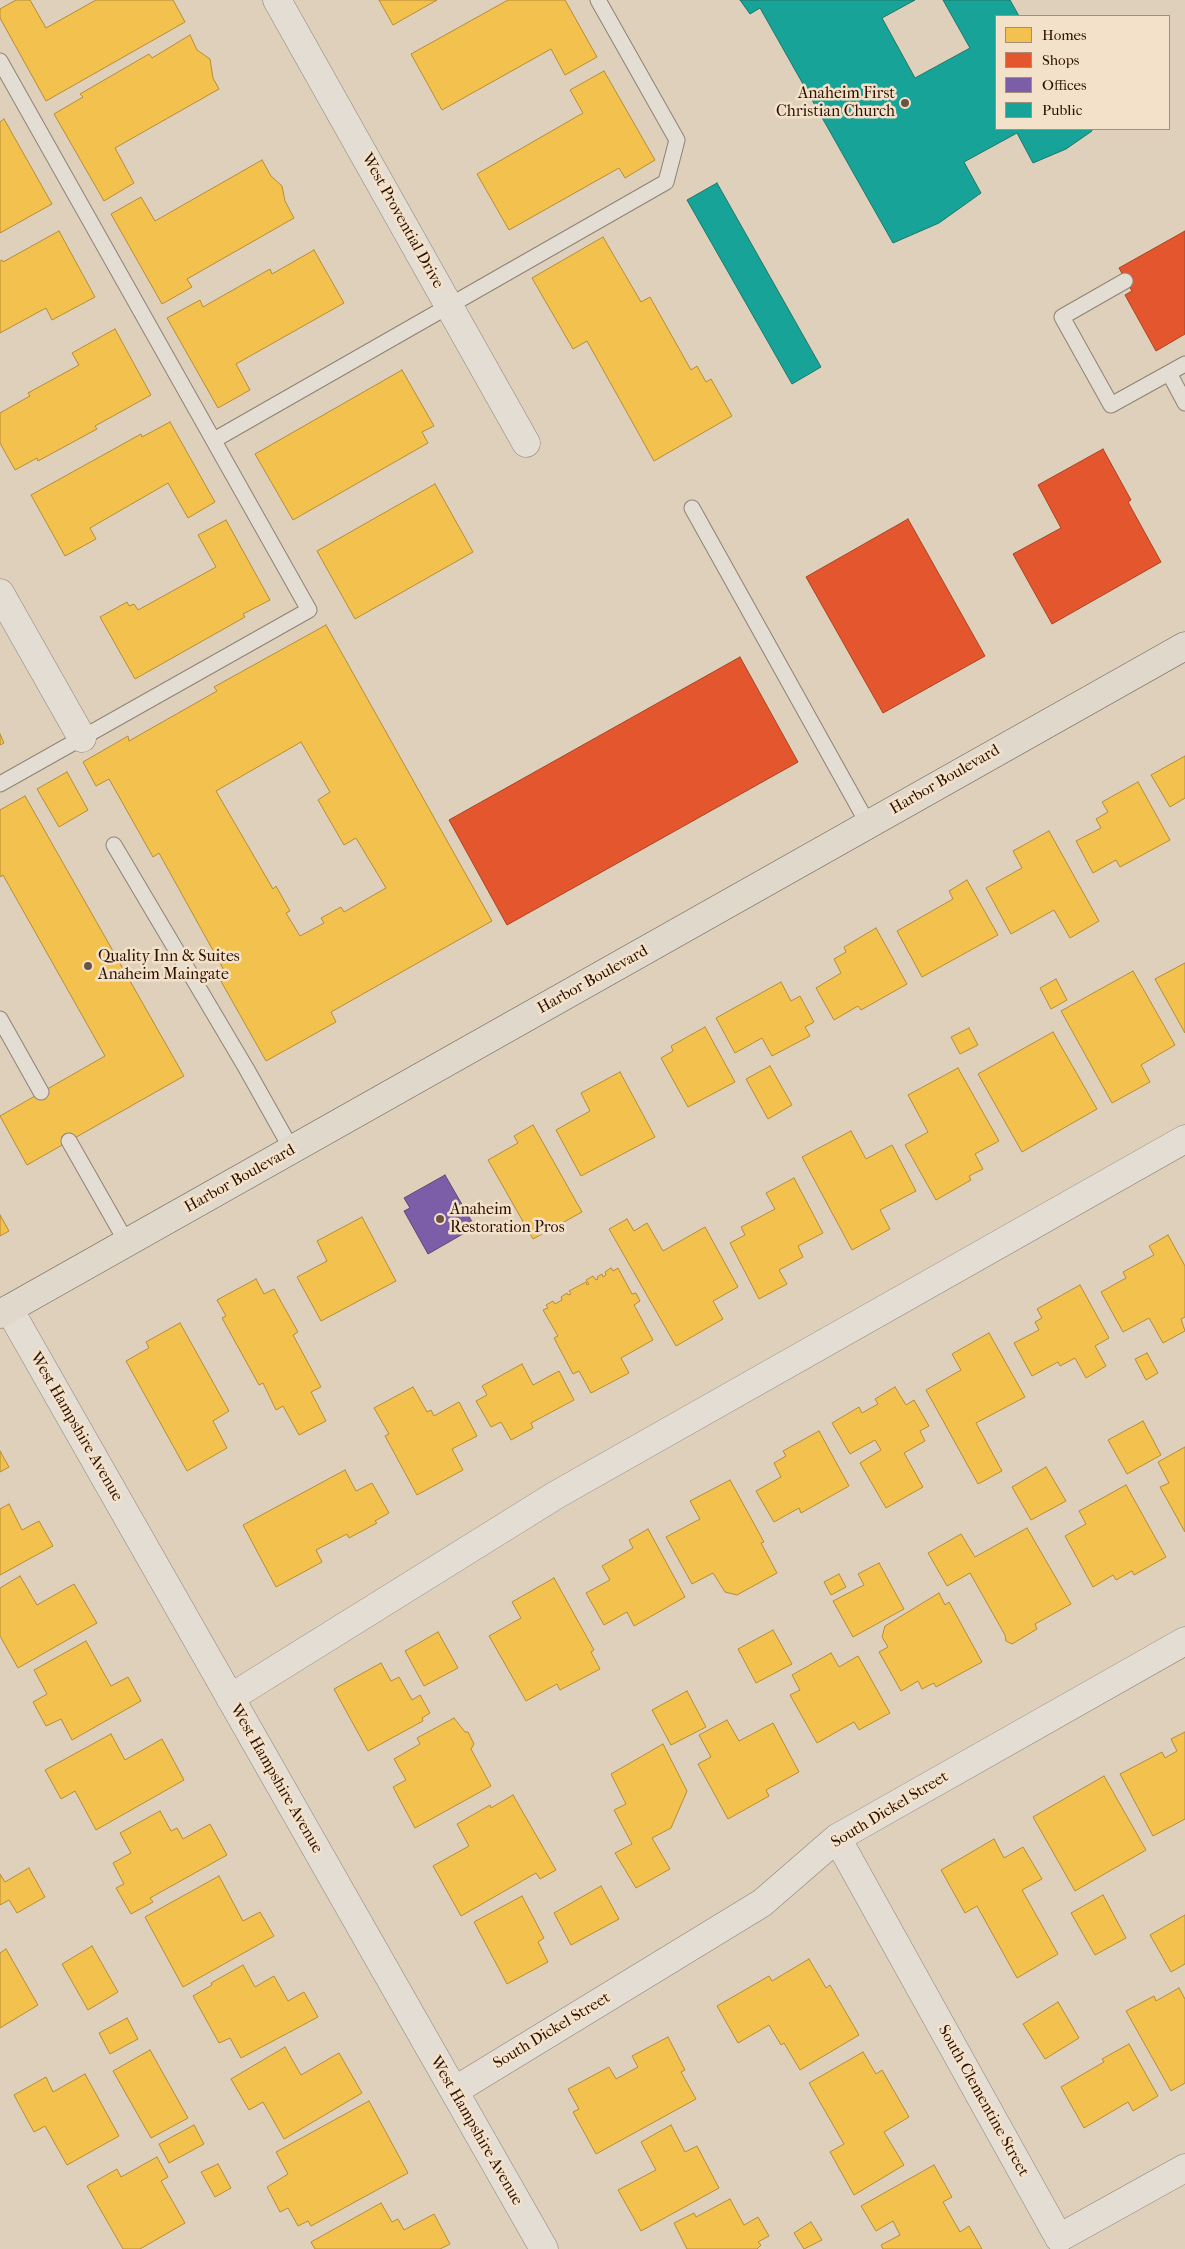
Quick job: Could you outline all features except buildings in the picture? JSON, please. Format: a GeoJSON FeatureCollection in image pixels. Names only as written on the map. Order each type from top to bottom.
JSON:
{"type":"FeatureCollection","features":[{"type":"Feature","properties":{"kind":"main road","name":"Harbor Boulevard"},"geometry":{"type":"LineString","coordinates":[[4,1312],[1185,646]]}},
{"type":"Feature","properties":{"kind":"street","name":"West Provential Drive"},"geometry":{"type":"LineString","coordinates":[[277,0],[526,443]]}},
{"type":"Feature","properties":{"kind":"street"},"geometry":{"type":"LineString","coordinates":[[0,593],[82,738]]}},
{"type":"Feature","properties":{"kind":"street"},"geometry":{"type":"LineString","coordinates":[[230,1698],[556,1495],[1185,1139]]}},
{"type":"Feature","properties":{"kind":"street","name":"West Hampshire Avenue"},"geometry":{"type":"LineString","coordinates":[[4,1312],[230,1698],[544,2249]]}},
{"type":"Feature","properties":{"kind":"street","name":"South Dickel Street"},"geometry":{"type":"LineString","coordinates":[[454,2091],[762,1903],[837,1838],[1185,1641]]}},
{"type":"Feature","properties":{"kind":"street","name":"South Clementine Street"},"geometry":{"type":"LineString","coordinates":[[837,1838],[1059,2238],[1185,2168]]}},
{"type":"Feature","properties":{"kind":"lane"},"geometry":{"type":"LineString","coordinates":[[214,440],[666,182],[677,140],[598,0]]}},
{"type":"Feature","properties":{"kind":"lane"},"geometry":{"type":"LineString","coordinates":[[0,60],[309,610],[0,784]]}},
{"type":"Feature","properties":{"kind":"lane"},"geometry":{"type":"LineString","coordinates":[[1125,280],[1062,317],[1111,406],[1185,364]]}},
{"type":"Feature","properties":{"kind":"lane"},"geometry":{"type":"LineString","coordinates":[[1169,373],[1185,402]]}},
{"type":"Feature","properties":{"kind":"lane"},"geometry":{"type":"LineString","coordinates":[[692,508],[868,824]]}},
{"type":"Feature","properties":{"kind":"lane"},"geometry":{"type":"LineString","coordinates":[[114,845],[250,1075],[292,1150]]}},
{"type":"Feature","properties":{"kind":"lane"},"geometry":{"type":"LineString","coordinates":[[0,1019],[42,1092]]}},
{"type":"Feature","properties":{"kind":"lane"},"geometry":{"type":"LineString","coordinates":[[69,1141],[127,1243]]}},
{"type":"Feature","properties":{"kind":"place","name":"Anaheim First Christian Church"},"geometry":{"type":"Point","coordinates":[905,103]}},
{"type":"Feature","properties":{"kind":"place","name":"Quality Inn & Suites Anaheim Maingate"},"geometry":{"type":"Point","coordinates":[88,966]}},
{"type":"Feature","properties":{"kind":"place","name":"Anaheim Restoration Pros"},"geometry":{"type":"Point","coordinates":[440,1219]}}]}
